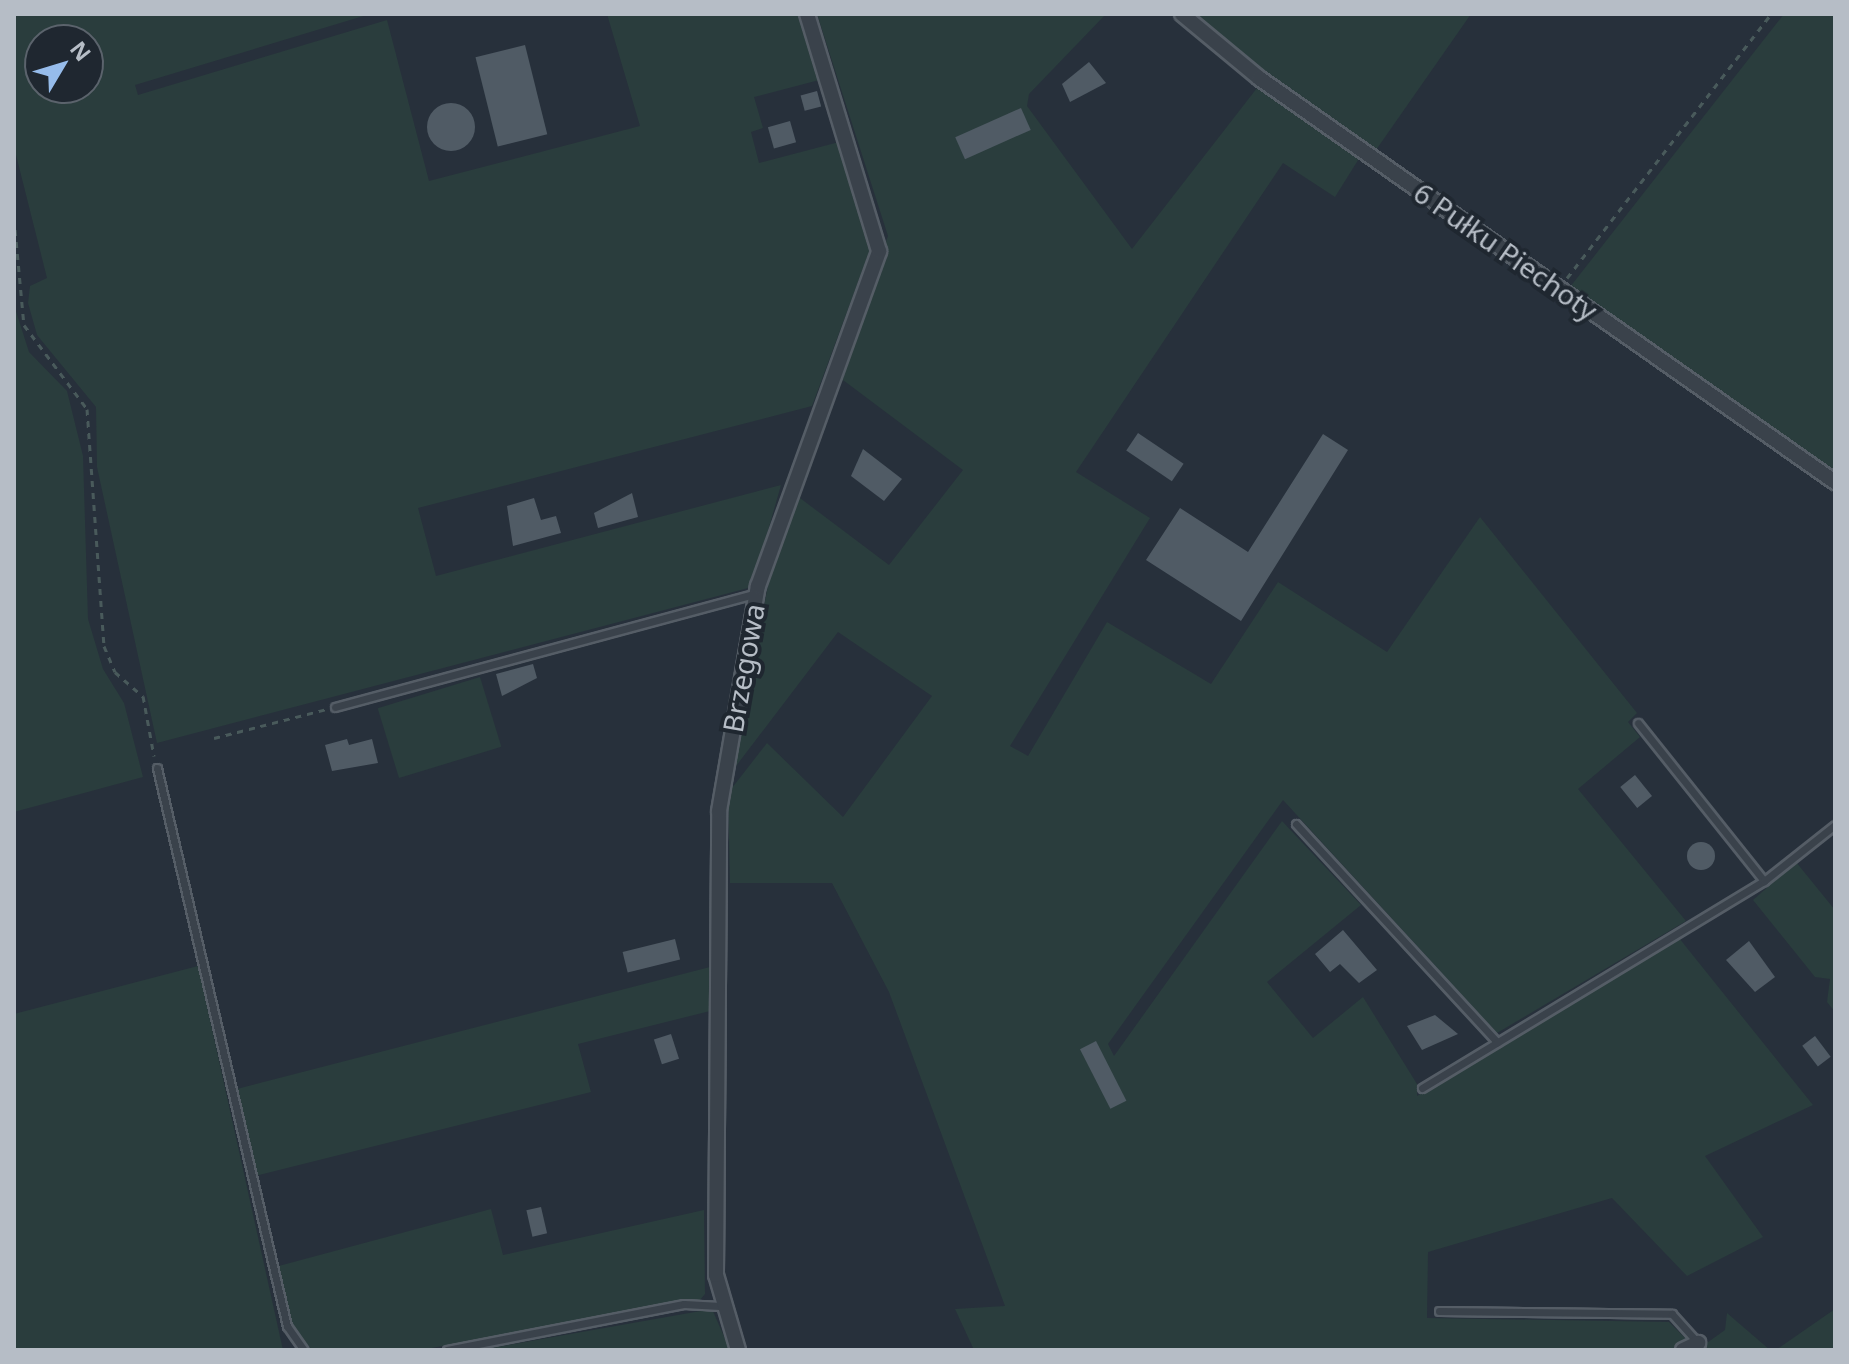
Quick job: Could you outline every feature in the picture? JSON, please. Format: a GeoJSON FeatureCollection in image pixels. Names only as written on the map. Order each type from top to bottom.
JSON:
{"type":"FeatureCollection","features":[{"type":"Feature","properties":{"kind":"street","name":"Brzegowa"},"geometry":{"type":"LineString","coordinates":[[738,1350],[720,1306],[719,811],[757,593],[879,251],[807,14]]}},
{"type":"Feature","properties":{"kind":"street","name":"6 Pułku Piechoty"},"geometry":{"type":"LineString","coordinates":[[1182,14],[1259,78],[1835,482]]}},
{"type":"Feature","properties":{"kind":"street"},"geometry":{"type":"LineString","coordinates":[[1683,1350],[1698,1343]]}},
{"type":"Feature","properties":{"kind":"lane"},"geometry":{"type":"LineString","coordinates":[[335,707],[757,593]]}},
{"type":"Feature","properties":{"kind":"lane"},"geometry":{"type":"LineString","coordinates":[[1638,723],[1764,881]]}},
{"type":"Feature","properties":{"kind":"lane"},"geometry":{"type":"LineString","coordinates":[[157,768],[287,1326],[304,1350]]}},
{"type":"Feature","properties":{"kind":"lane"},"geometry":{"type":"LineString","coordinates":[[1296,824],[1497,1042]]}},
{"type":"Feature","properties":{"kind":"lane"},"geometry":{"type":"LineString","coordinates":[[1422,1088],[1764,881],[1835,825]]}},
{"type":"Feature","properties":{"kind":"lane"},"geometry":{"type":"LineString","coordinates":[[447,1350],[684,1304],[720,1306]]}},
{"type":"Feature","properties":{"kind":"lane"},"geometry":{"type":"LineString","coordinates":[[1439,1311],[1672,1314],[1698,1343]]}},
{"type":"Feature","properties":{"kind":"path"},"geometry":{"type":"LineString","coordinates":[[1560,288],[1771,14]]}},
{"type":"Feature","properties":{"kind":"path"},"geometry":{"type":"LineString","coordinates":[[14,156],[14,195]]}},
{"type":"Feature","properties":{"kind":"path"},"geometry":{"type":"LineString","coordinates":[[14,218],[24,325],[87,409],[101,632],[115,672],[143,696],[157,768]]}},
{"type":"Feature","properties":{"kind":"path"},"geometry":{"type":"LineString","coordinates":[[214,738],[335,707]]}},
{"type":"Feature","properties":{"kind":"shaded area"},"geometry":{"type":"Polygon","coordinates":[[[14,14],[370,14],[135,85],[138,95],[387,20],[429,181],[640,126],[607,14],[801,14],[823,79],[754,97],[763,128],[751,132],[759,163],[843,141],[874,239],[812,406],[418,508],[436,576],[781,485],[752,587],[157,743],[97,467],[96,407],[37,335],[28,303],[30,286],[47,278],[14,147],[14,14]]]}},
{"type":"Feature","properties":{"kind":"shaded area"},"geometry":{"type":"Polygon","coordinates":[[[817,14],[1106,14],[1029,94],[1027,106],[1132,249],[1257,88],[1360,157],[1335,197],[1283,163],[1076,472],[1150,518],[1010,746],[1028,756],[1107,622],[1211,684],[1278,582],[1387,652],[1480,517],[1637,713],[1628,722],[1640,737],[1578,789],[1686,921],[1497,1033],[1283,800],[1108,1044],[1114,1056],[1282,821],[1361,905],[1267,982],[1313,1038],[1363,997],[1417,1084],[1417,1096],[1679,938],[1813,1105],[1705,1156],[1763,1237],[1687,1276],[1612,1198],[1428,1252],[1427,1318],[1669,1322],[1690,1343],[1675,1350],[974,1350],[955,1309],[1005,1306],[889,992],[832,883],[730,883],[728,793],[767,743],[843,817],[932,696],[838,632],[730,774],[772,566],[796,495],[889,565],[963,470],[839,377],[888,236],[817,14]]]}},
{"type":"Feature","properties":{"kind":"shaded area"},"geometry":{"type":"Polygon","coordinates":[[[1194,14],[1471,14],[1376,150],[1240,57],[1194,14]]]}},
{"type":"Feature","properties":{"kind":"shaded area"},"geometry":{"type":"Polygon","coordinates":[[[1784,14],[1835,14],[1835,473],[1570,287],[1784,14]]]}},
{"type":"Feature","properties":{"kind":"shaded area"},"geometry":{"type":"Polygon","coordinates":[[[14,305],[29,352],[67,391],[83,456],[88,619],[103,669],[124,703],[143,777],[14,812],[14,305]]]}},
{"type":"Feature","properties":{"kind":"shaded area"},"geometry":{"type":"Polygon","coordinates":[[[480,677],[501,747],[399,778],[378,708],[480,677]]]}},
{"type":"Feature","properties":{"kind":"shaded area"},"geometry":{"type":"Polygon","coordinates":[[[1796,862],[1835,910],[1835,1012],[1827,1002],[1830,979],[1815,977],[1753,900],[1796,862]]]}},
{"type":"Feature","properties":{"kind":"shaded area"},"geometry":{"type":"Polygon","coordinates":[[[198,966],[283,1350],[14,1350],[14,1014],[198,966]]]}},
{"type":"Feature","properties":{"kind":"shaded area"},"geometry":{"type":"Polygon","coordinates":[[[710,967],[710,1011],[578,1044],[591,1092],[255,1176],[237,1089],[710,967]]]}},
{"type":"Feature","properties":{"kind":"shaded area"},"geometry":{"type":"Polygon","coordinates":[[[491,1209],[503,1255],[704,1210],[705,1294],[699,1301],[420,1350],[312,1350],[291,1324],[275,1267],[491,1209]]]}},
{"type":"Feature","properties":{"kind":"shaded area"},"geometry":{"type":"Polygon","coordinates":[[[712,1309],[730,1350],[480,1350],[712,1309]]]}},
{"type":"Feature","properties":{"kind":"shaded area"},"geometry":{"type":"Polygon","coordinates":[[[1835,1309],[1835,1350],[1776,1350],[1835,1309]]]}},
{"type":"Feature","properties":{"kind":"shaded area"},"geometry":{"type":"Polygon","coordinates":[[[1727,1313],[1770,1350],[1697,1350],[1725,1330],[1727,1313]]]}},
{"type":"Feature","properties":{"kind":"building"},"geometry":{"type":"Polygon","coordinates":[[[525,45],[547,134],[498,147],[476,57],[525,45]]]}},
{"type":"Feature","properties":{"kind":"building"},"geometry":{"type":"Polygon","coordinates":[[[1089,62],[1106,83],[1070,102],[1062,84],[1089,62]]]}},
{"type":"Feature","properties":{"kind":"building"},"geometry":{"type":"Polygon","coordinates":[[[817,91],[821,106],[805,111],[801,95],[817,91]]]}},
{"type":"Feature","properties":{"kind":"building"},"geometry":{"type":"Polygon","coordinates":[[[451,103],[468,110],[475,127],[468,144],[451,151],[434,144],[427,127],[434,110],[451,103]]]}},
{"type":"Feature","properties":{"kind":"building"},"geometry":{"type":"Polygon","coordinates":[[[1021,108],[1031,130],[965,159],[955,137],[1021,108]]]}},
{"type":"Feature","properties":{"kind":"building"},"geometry":{"type":"Polygon","coordinates":[[[790,121],[796,142],[774,148],[768,127],[790,121]]]}},
{"type":"Feature","properties":{"kind":"building"},"geometry":{"type":"Polygon","coordinates":[[[1138,433],[1184,464],[1172,481],[1126,450],[1138,433]]]}},
{"type":"Feature","properties":{"kind":"building"},"geometry":{"type":"Polygon","coordinates":[[[1323,434],[1348,450],[1241,621],[1146,560],[1180,508],[1248,552],[1323,434]]]}},
{"type":"Feature","properties":{"kind":"building"},"geometry":{"type":"Polygon","coordinates":[[[863,449],[902,479],[884,501],[851,476],[863,449]]]}},
{"type":"Feature","properties":{"kind":"building"},"geometry":{"type":"Polygon","coordinates":[[[632,493],[638,517],[598,528],[594,513],[632,493]]]}},
{"type":"Feature","properties":{"kind":"building"},"geometry":{"type":"Polygon","coordinates":[[[534,498],[541,520],[556,516],[561,533],[513,546],[507,506],[534,498]]]}},
{"type":"Feature","properties":{"kind":"building"},"geometry":{"type":"Polygon","coordinates":[[[533,664],[537,678],[502,696],[496,674],[533,664]]]}},
{"type":"Feature","properties":{"kind":"building"},"geometry":{"type":"Polygon","coordinates":[[[347,739],[349,745],[372,739],[378,763],[332,771],[325,745],[347,739]]]}},
{"type":"Feature","properties":{"kind":"building"},"geometry":{"type":"Polygon","coordinates":[[[1635,775],[1652,796],[1637,808],[1620,787],[1635,775]]]}},
{"type":"Feature","properties":{"kind":"building"},"geometry":{"type":"Polygon","coordinates":[[[1701,842],[1711,846],[1715,856],[1711,866],[1701,870],[1691,866],[1687,856],[1691,846],[1701,842]]]}},
{"type":"Feature","properties":{"kind":"building"},"geometry":{"type":"Polygon","coordinates":[[[1343,930],[1377,970],[1359,983],[1340,964],[1330,972],[1315,954],[1343,930]]]}},
{"type":"Feature","properties":{"kind":"building"},"geometry":{"type":"Polygon","coordinates":[[[675,939],[680,959],[628,972],[623,952],[675,939]]]}},
{"type":"Feature","properties":{"kind":"building"},"geometry":{"type":"Polygon","coordinates":[[[1749,941],[1775,977],[1755,992],[1726,960],[1749,941]]]}},
{"type":"Feature","properties":{"kind":"building"},"geometry":{"type":"Polygon","coordinates":[[[1435,1015],[1458,1034],[1422,1050],[1407,1026],[1435,1015]]]}},
{"type":"Feature","properties":{"kind":"building"},"geometry":{"type":"Polygon","coordinates":[[[671,1034],[679,1059],[662,1064],[654,1040],[671,1034]]]}},
{"type":"Feature","properties":{"kind":"building"},"geometry":{"type":"Polygon","coordinates":[[[1815,1036],[1831,1057],[1818,1066],[1802,1046],[1815,1036]]]}},
{"type":"Feature","properties":{"kind":"building"},"geometry":{"type":"Polygon","coordinates":[[[1096,1041],[1126,1101],[1110,1109],[1080,1049],[1096,1041]]]}},
{"type":"Feature","properties":{"kind":"building"},"geometry":{"type":"Polygon","coordinates":[[[541,1207],[547,1233],[532,1237],[526,1210],[541,1207]]]}}]}
